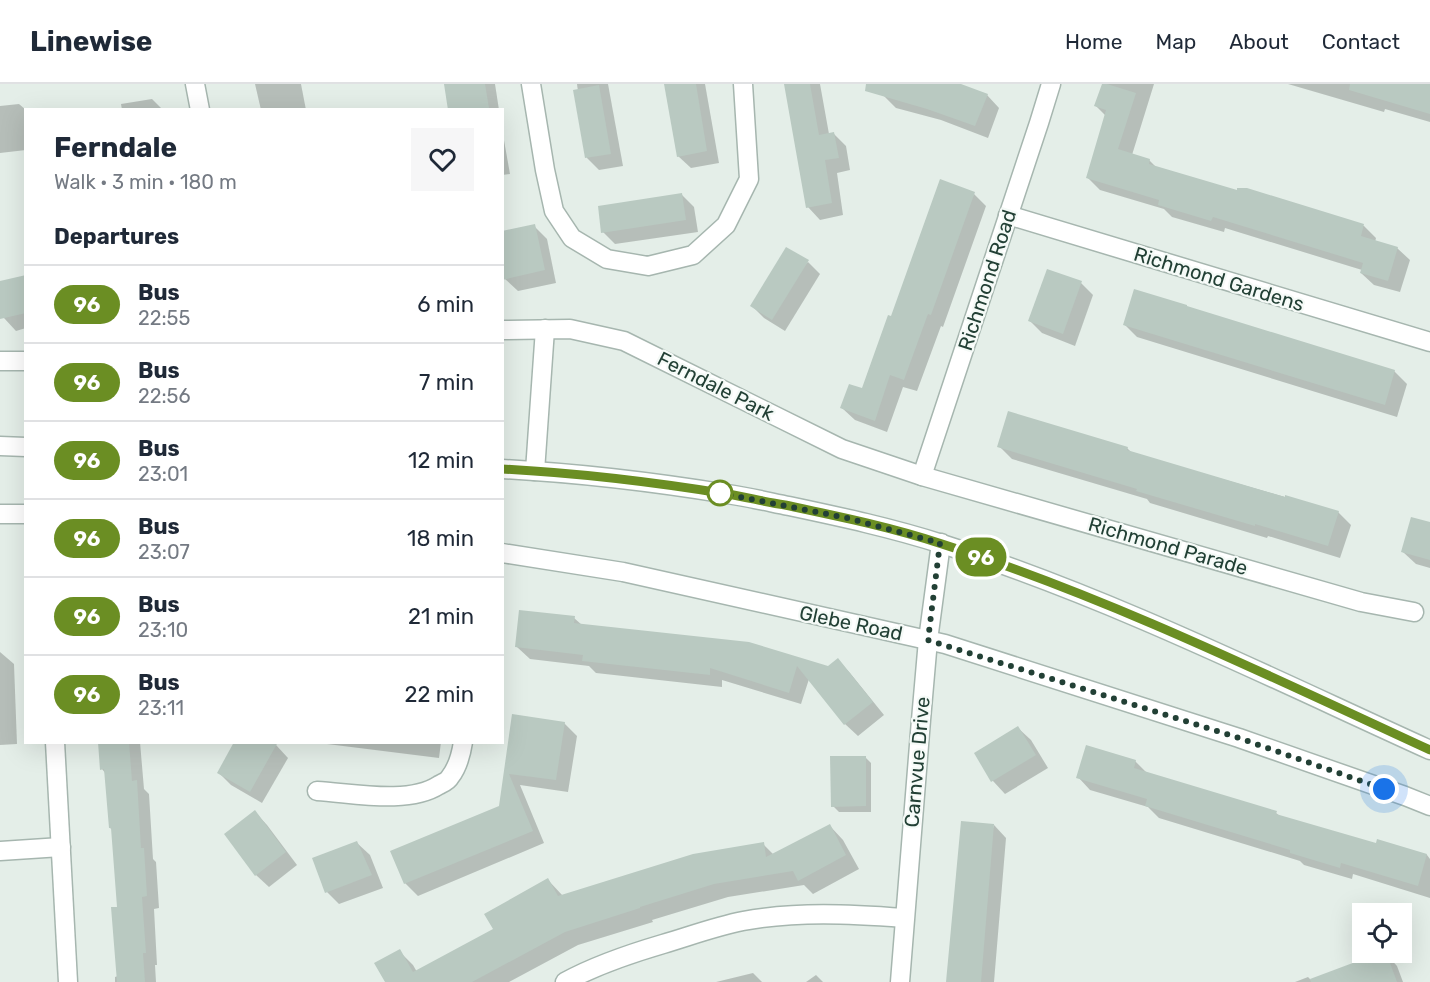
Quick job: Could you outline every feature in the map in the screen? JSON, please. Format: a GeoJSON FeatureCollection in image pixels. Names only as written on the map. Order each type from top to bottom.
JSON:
{"type":"FeatureCollection","features":[{"type":"Feature","properties":{"kind":"street"},"geometry":{"type":"LineString","coordinates":[[195,84],[200,108]]}},
{"type":"Feature","properties":{"kind":"street"},"geometry":{"type":"LineString","coordinates":[[531,84],[554,212],[572,238],[607,259],[648,266],[693,255],[726,225],[749,179],[742,84]]}},
{"type":"Feature","properties":{"kind":"street","name":"Richmond Road"},"geometry":{"type":"LineString","coordinates":[[922,476],[1051,84]]}},
{"type":"Feature","properties":{"kind":"street","name":"Richmond Gardens"},"geometry":{"type":"LineString","coordinates":[[1008,216],[1430,342]]}},
{"type":"Feature","properties":{"kind":"street"},"geometry":{"type":"LineString","coordinates":[[535,471],[545,329]]}},
{"type":"Feature","properties":{"kind":"street","name":"Ferndale Park"},"geometry":{"type":"LineString","coordinates":[[504,330],[570,329],[624,341],[843,449],[922,476]]}},
{"type":"Feature","properties":{"kind":"street"},"geometry":{"type":"LineString","coordinates":[[0,361],[24,361]]}},
{"type":"Feature","properties":{"kind":"street"},"geometry":{"type":"LineString","coordinates":[[0,446],[24,447]]}},
{"type":"Feature","properties":{"kind":"street"},"geometry":{"type":"LineString","coordinates":[[504,469],[642,482],[729,494],[847,518],[940,543],[1065,587],[1168,630],[1430,750]]}},
{"type":"Feature","properties":{"kind":"street","name":"Richmond Parade"},"geometry":{"type":"LineString","coordinates":[[922,476],[1361,602],[1414,612]]}},
{"type":"Feature","properties":{"kind":"street"},"geometry":{"type":"LineString","coordinates":[[0,514],[24,514]]}},
{"type":"Feature","properties":{"kind":"street","name":"Carnvue Drive"},"geometry":{"type":"LineString","coordinates":[[900,982],[928,640],[940,543]]}},
{"type":"Feature","properties":{"kind":"street","name":"Glebe Road"},"geometry":{"type":"LineString","coordinates":[[504,553],[623,572],[928,640],[1239,738],[1430,806]]}},
{"type":"Feature","properties":{"kind":"street"},"geometry":{"type":"LineString","coordinates":[[55,744],[68,982]]}},
{"type":"Feature","properties":{"kind":"street"},"geometry":{"type":"LineString","coordinates":[[317,790],[382,796],[407,796],[430,791],[449,779],[459,760],[463,744]]}},
{"type":"Feature","properties":{"kind":"street"},"geometry":{"type":"LineString","coordinates":[[0,851],[61,847]]}},
{"type":"Feature","properties":{"kind":"street"},"geometry":{"type":"LineString","coordinates":[[565,982],[622,956],[743,921],[798,915],[855,914],[904,918]]}},
{"type":"Feature","properties":{"kind":"building"},"geometry":{"type":"Polygon","coordinates":[[[444,84],[485,84],[489,108],[448,108],[444,84]]]}},
{"type":"Feature","properties":{"kind":"building"},"geometry":{"type":"Polygon","coordinates":[[[664,84],[696,84],[707,151],[677,157],[664,84]]]}},
{"type":"Feature","properties":{"kind":"building"},"geometry":{"type":"Polygon","coordinates":[[[784,84],[810,84],[819,135],[834,132],[839,158],[825,160],[832,203],[806,208],[784,84]]]}},
{"type":"Feature","properties":{"kind":"building"},"geometry":{"type":"Polygon","coordinates":[[[866,84],[961,84],[988,94],[975,126],[865,91],[866,84]]]}},
{"type":"Feature","properties":{"kind":"building"},"geometry":{"type":"Polygon","coordinates":[[[1102,84],[1136,93],[1118,149],[1150,159],[1149,164],[1237,190],[1237,188],[1247,188],[1364,224],[1361,236],[1398,247],[1388,281],[1360,273],[1363,263],[1213,217],[1211,221],[1158,205],[1159,200],[1086,178],[1106,110],[1094,106],[1102,84]]]}},
{"type":"Feature","properties":{"kind":"building"},"geometry":{"type":"Polygon","coordinates":[[[1350,84],[1430,84],[1430,114],[1349,90],[1350,84]]]}},
{"type":"Feature","properties":{"kind":"building"},"geometry":{"type":"Polygon","coordinates":[[[599,85],[611,154],[585,158],[573,90],[599,85]]]}},
{"type":"Feature","properties":{"kind":"building"},"geometry":{"type":"Polygon","coordinates":[[[940,179],[975,192],[931,315],[928,314],[904,380],[890,375],[875,421],[840,408],[849,384],[862,388],[888,315],[891,316],[940,179]]]}},
{"type":"Feature","properties":{"kind":"building"},"geometry":{"type":"Polygon","coordinates":[[[682,193],[686,220],[601,233],[598,206],[682,193]]]}},
{"type":"Feature","properties":{"kind":"building"},"geometry":{"type":"Polygon","coordinates":[[[535,224],[545,270],[504,280],[504,231],[535,224]]]}},
{"type":"Feature","properties":{"kind":"building"},"geometry":{"type":"Polygon","coordinates":[[[786,247],[809,260],[772,320],[750,306],[786,247]]]}},
{"type":"Feature","properties":{"kind":"building"},"geometry":{"type":"Polygon","coordinates":[[[1047,269],[1082,281],[1063,334],[1028,321],[1047,269]]]}},
{"type":"Feature","properties":{"kind":"building"},"geometry":{"type":"Polygon","coordinates":[[[24,275],[24,313],[0,319],[0,281],[24,275]]]}},
{"type":"Feature","properties":{"kind":"building"},"geometry":{"type":"Polygon","coordinates":[[[1134,289],[1395,370],[1385,405],[1123,325],[1134,289]]]}},
{"type":"Feature","properties":{"kind":"building"},"geometry":{"type":"Polygon","coordinates":[[[1008,411],[1128,447],[1127,450],[1339,511],[1328,546],[1136,491],[1137,489],[997,447],[1008,411]]]}},
{"type":"Feature","properties":{"kind":"building"},"geometry":{"type":"Polygon","coordinates":[[[1411,517],[1430,522],[1430,560],[1401,552],[1411,517]]]}},
{"type":"Feature","properties":{"kind":"building"},"geometry":{"type":"Polygon","coordinates":[[[519,610],[575,616],[574,623],[749,642],[828,666],[838,658],[873,702],[844,725],[797,666],[789,693],[710,668],[710,675],[582,661],[583,655],[515,647],[519,610]]]}},
{"type":"Feature","properties":{"kind":"building"},"geometry":{"type":"Polygon","coordinates":[[[512,714],[565,722],[556,780],[509,774],[533,831],[404,884],[390,851],[499,806],[512,714]]]}},
{"type":"Feature","properties":{"kind":"building"},"geometry":{"type":"Polygon","coordinates":[[[1018,726],[1036,755],[991,782],[974,753],[1018,726]]]}},
{"type":"Feature","properties":{"kind":"building"},"geometry":{"type":"Polygon","coordinates":[[[98,744],[129,744],[132,781],[137,780],[141,848],[144,848],[147,896],[142,897],[146,953],[143,953],[145,982],[117,982],[111,907],[117,907],[111,828],[109,828],[104,769],[100,770],[98,744]]]}},
{"type":"Feature","properties":{"kind":"building"},"geometry":{"type":"Polygon","coordinates":[[[233,744],[277,744],[250,792],[217,773],[233,744]]]}},
{"type":"Feature","properties":{"kind":"building"},"geometry":{"type":"Polygon","coordinates":[[[1086,745],[1136,760],[1134,768],[1277,811],[1276,814],[1376,843],[1377,839],[1427,854],[1418,886],[1341,863],[1340,868],[1290,853],[1290,850],[1145,806],[1147,799],[1076,778],[1086,745]]]}},
{"type":"Feature","properties":{"kind":"building"},"geometry":{"type":"Polygon","coordinates":[[[830,756],[866,756],[866,806],[831,807],[830,756]]]}},
{"type":"Feature","properties":{"kind":"building"},"geometry":{"type":"Polygon","coordinates":[[[255,810],[286,852],[255,876],[224,834],[255,810]]]}},
{"type":"Feature","properties":{"kind":"building"},"geometry":{"type":"Polygon","coordinates":[[[961,821],[994,824],[981,982],[946,982],[961,821]]]}},
{"type":"Feature","properties":{"kind":"building"},"geometry":{"type":"Polygon","coordinates":[[[830,824],[846,855],[798,881],[793,871],[714,884],[565,932],[472,982],[385,982],[374,963],[400,949],[413,972],[493,929],[484,914],[548,878],[558,896],[693,854],[764,842],[766,857],[830,824]]]}},
{"type":"Feature","properties":{"kind":"building"},"geometry":{"type":"Polygon","coordinates":[[[357,841],[372,875],[325,893],[312,858],[357,841]]]}},
{"type":"Feature","properties":{"kind":"building"},"geometry":{"type":"Polygon","coordinates":[[[1353,963],[1390,963],[1397,982],[1311,982],[1310,979],[1353,963]]]}},
{"type":"Feature","properties":{"kind":"bus line","name":"96"},"geometry":{"type":"LineString","coordinates":[[504,469],[642,482],[729,494],[847,518],[940,543],[1065,587],[1179,635],[1430,750]]}},
{"type":"Feature","properties":{"kind":"route"},"geometry":{"type":"LineString","coordinates":[[720,493],[847,518],[940,543],[928,640],[1239,738],[1384,789]]}}]}
